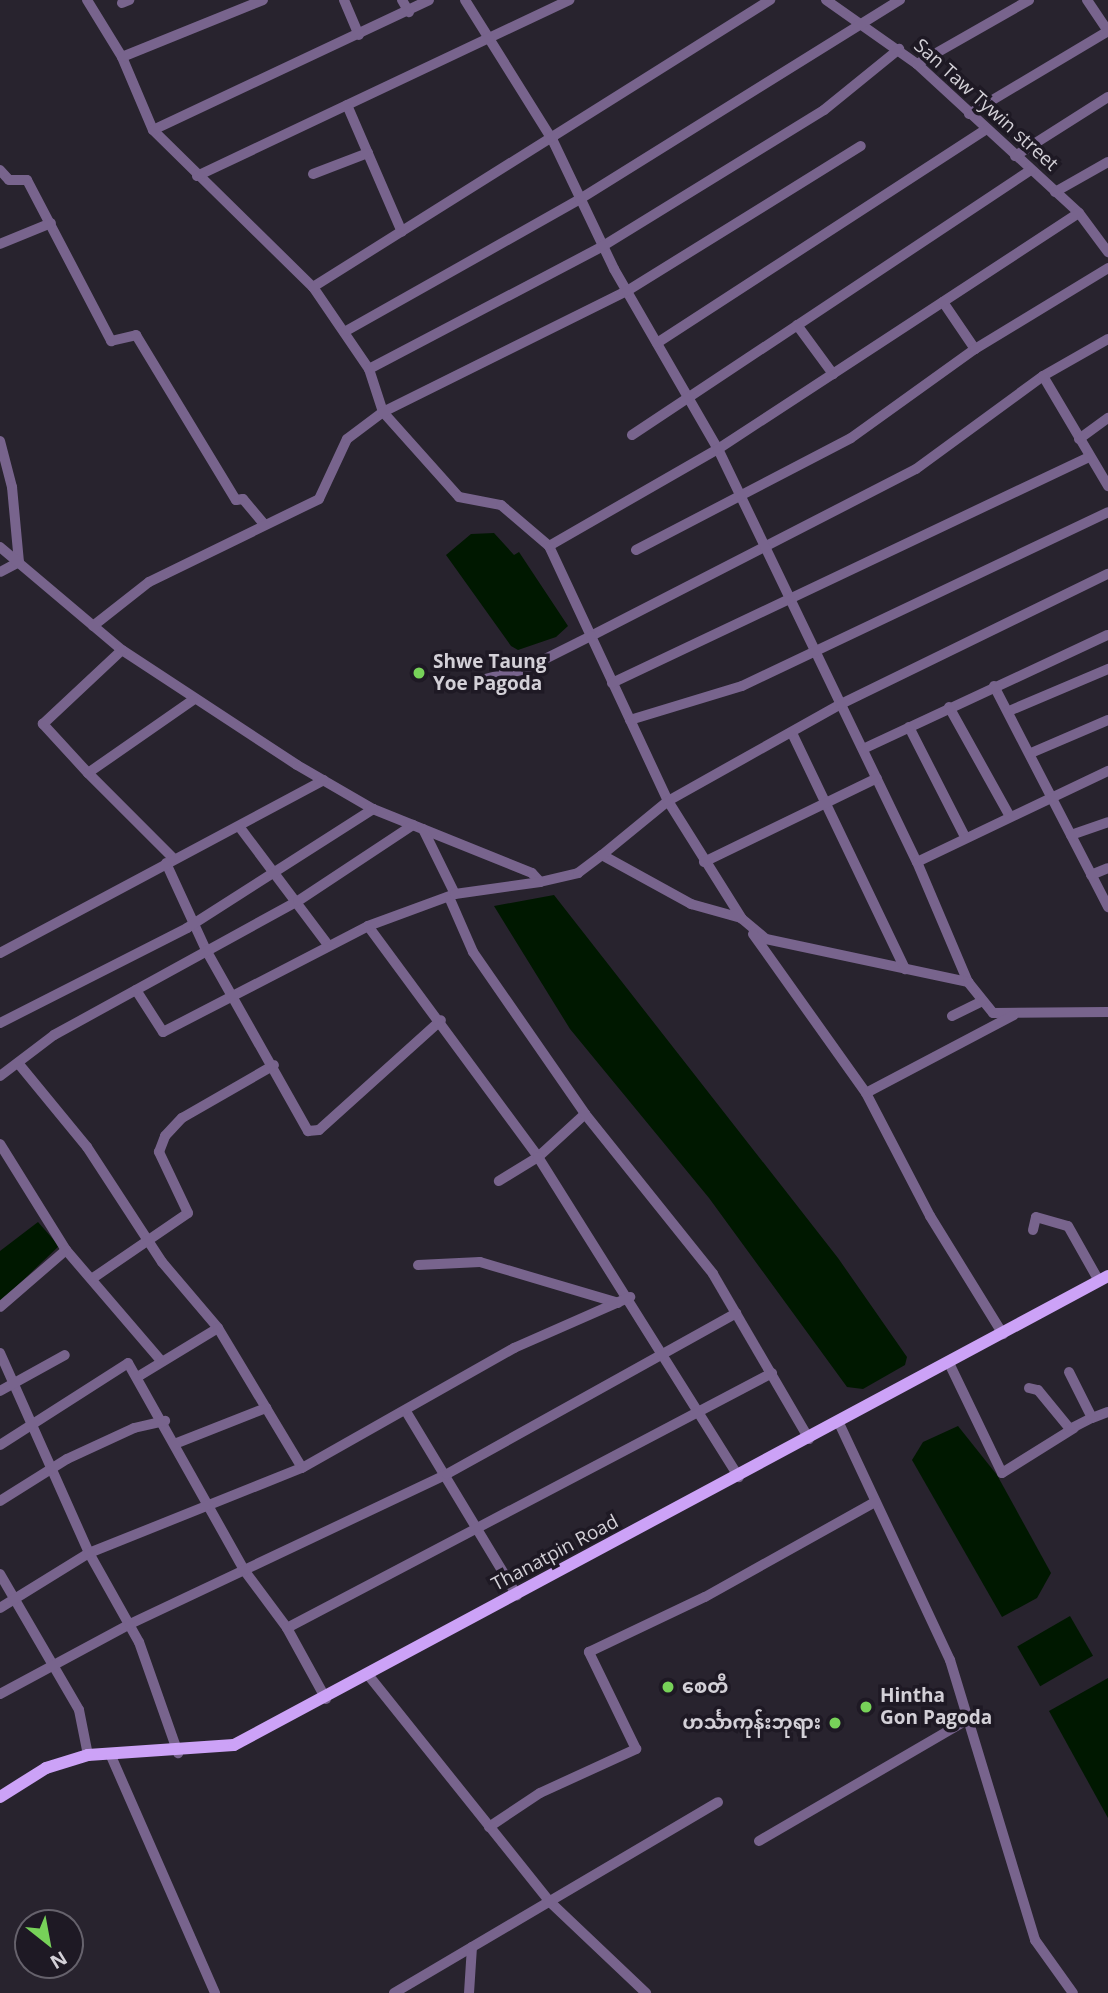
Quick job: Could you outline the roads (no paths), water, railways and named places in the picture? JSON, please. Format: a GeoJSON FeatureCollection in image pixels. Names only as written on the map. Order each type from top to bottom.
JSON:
{"type":"FeatureCollection","features":[{"type":"Feature","properties":{"kind":"main road","name":"Thanatpin Road"},"geometry":{"type":"LineString","coordinates":[[0,1797],[46,1768],[88,1755],[178,1752],[234,1745],[369,1676],[1103,1278]]}},
{"type":"Feature","properties":{"kind":"street"},"geometry":{"type":"LineString","coordinates":[[87,0],[122,57],[153,130],[313,287],[346,331],[369,369],[383,412],[459,497],[501,505],[550,546],[668,801],[741,918],[866,1093],[930,1216],[1003,1334]]}},
{"type":"Feature","properties":{"kind":"street"},"geometry":{"type":"LineString","coordinates":[[122,57],[263,0]]}},
{"type":"Feature","properties":{"kind":"street"},"geometry":{"type":"LineString","coordinates":[[344,0],[359,35]]}},
{"type":"Feature","properties":{"kind":"street"},"geometry":{"type":"LineString","coordinates":[[402,0],[409,12]]}},
{"type":"Feature","properties":{"kind":"street"},"geometry":{"type":"LineString","coordinates":[[153,130],[409,12],[429,0]]}},
{"type":"Feature","properties":{"kind":"street"},"geometry":{"type":"LineString","coordinates":[[465,0],[553,141],[627,291],[718,449],[789,601],[918,862],[968,982],[993,1013],[1014,1015],[1108,1012]]}},
{"type":"Feature","properties":{"kind":"street"},"geometry":{"type":"LineString","coordinates":[[197,176],[570,0]]}},
{"type":"Feature","properties":{"kind":"street"},"geometry":{"type":"LineString","coordinates":[[313,287],[553,141],[770,0]]}},
{"type":"Feature","properties":{"kind":"street","name":"San Taw Tywin street"},"geometry":{"type":"LineString","coordinates":[[826,0],[917,64],[1079,213],[1105,240],[1108,252]]}},
{"type":"Feature","properties":{"kind":"street"},"geometry":{"type":"LineString","coordinates":[[346,331],[580,199],[860,22],[900,0]]}},
{"type":"Feature","properties":{"kind":"street"},"geometry":{"type":"LineString","coordinates":[[917,64],[1028,0]]}},
{"type":"Feature","properties":{"kind":"street"},"geometry":{"type":"LineString","coordinates":[[969,114],[1108,31],[1087,0]]}},
{"type":"Feature","properties":{"kind":"street"},"geometry":{"type":"LineString","coordinates":[[369,369],[603,246],[824,110],[899,49]]}},
{"type":"Feature","properties":{"kind":"street"},"geometry":{"type":"LineString","coordinates":[[1015,156],[1108,97]]}},
{"type":"Feature","properties":{"kind":"street"},"geometry":{"type":"LineString","coordinates":[[347,105],[402,232]]}},
{"type":"Feature","properties":{"kind":"street"},"geometry":{"type":"LineString","coordinates":[[657,343],[986,129]]}},
{"type":"Feature","properties":{"kind":"street"},"geometry":{"type":"LineString","coordinates":[[93,625],[149,582],[319,499],[347,439],[383,412],[627,291],[861,146]]}},
{"type":"Feature","properties":{"kind":"street"},"geometry":{"type":"LineString","coordinates":[[313,174],[368,153]]}},
{"type":"Feature","properties":{"kind":"street"},"geometry":{"type":"LineString","coordinates":[[1055,192],[1108,162]]}},
{"type":"Feature","properties":{"kind":"street"},"geometry":{"type":"LineString","coordinates":[[0,170],[9,180],[27,180],[111,341],[136,335],[236,500],[243,499],[264,524]]}},
{"type":"Feature","properties":{"kind":"street"},"geometry":{"type":"LineString","coordinates":[[632,435],[1031,170]]}},
{"type":"Feature","properties":{"kind":"street"},"geometry":{"type":"LineString","coordinates":[[550,546],[718,449],[1079,213]]}},
{"type":"Feature","properties":{"kind":"street"},"geometry":{"type":"LineString","coordinates":[[0,244],[51,223]]}},
{"type":"Feature","properties":{"kind":"street"},"geometry":{"type":"LineString","coordinates":[[636,550],[851,438],[975,349],[1108,268]]}},
{"type":"Feature","properties":{"kind":"street"},"geometry":{"type":"LineString","coordinates":[[943,302],[975,349]]}},
{"type":"Feature","properties":{"kind":"street"},"geometry":{"type":"LineString","coordinates":[[797,326],[833,374]]}},
{"type":"Feature","properties":{"kind":"street"},"geometry":{"type":"LineString","coordinates":[[485,679],[525,669],[916,469],[1043,376],[1108,340]]}},
{"type":"Feature","properties":{"kind":"street"},"geometry":{"type":"LineString","coordinates":[[1043,376],[1108,486]]}},
{"type":"Feature","properties":{"kind":"street"},"geometry":{"type":"LineString","coordinates":[[1079,439],[1108,418]]}},
{"type":"Feature","properties":{"kind":"street"},"geometry":{"type":"LineString","coordinates":[[0,441],[12,487],[19,562]]}},
{"type":"Feature","properties":{"kind":"street"},"geometry":{"type":"LineString","coordinates":[[612,683],[1089,457]]}},
{"type":"Feature","properties":{"kind":"street"},"geometry":{"type":"LineString","coordinates":[[630,720],[742,686],[1108,512]]}},
{"type":"Feature","properties":{"kind":"street"},"geometry":{"type":"LineString","coordinates":[[0,547],[122,650],[193,700],[373,809],[532,873],[540,882]]}},
{"type":"Feature","properties":{"kind":"street"},"geometry":{"type":"LineString","coordinates":[[0,572],[19,562]]}},
{"type":"Feature","properties":{"kind":"street"},"geometry":{"type":"LineString","coordinates":[[136,990],[163,1032],[368,926],[452,896],[578,873],[668,801],[841,704],[1108,574]]}},
{"type":"Feature","properties":{"kind":"street"},"geometry":{"type":"LineString","coordinates":[[863,749],[1108,635]]}},
{"type":"Feature","properties":{"kind":"street"},"geometry":{"type":"LineString","coordinates":[[122,650],[43,724],[169,861],[206,950],[274,1065],[308,1131],[319,1130],[441,1020]]}},
{"type":"Feature","properties":{"kind":"street"},"geometry":{"type":"LineString","coordinates":[[1009,711],[1108,669]]}},
{"type":"Feature","properties":{"kind":"street"},"geometry":{"type":"LineString","coordinates":[[994,686],[1108,906]]}},
{"type":"Feature","properties":{"kind":"street"},"geometry":{"type":"LineString","coordinates":[[88,773],[193,700]]}},
{"type":"Feature","properties":{"kind":"street"},"geometry":{"type":"LineString","coordinates":[[949,707],[1009,815]]}},
{"type":"Feature","properties":{"kind":"street"},"geometry":{"type":"LineString","coordinates":[[1031,753],[1108,720]]}},
{"type":"Feature","properties":{"kind":"street"},"geometry":{"type":"LineString","coordinates":[[909,727],[965,837]]}},
{"type":"Feature","properties":{"kind":"street"},"geometry":{"type":"LineString","coordinates":[[792,733],[905,969]]}},
{"type":"Feature","properties":{"kind":"street"},"geometry":{"type":"LineString","coordinates":[[918,862],[1051,794],[1108,771]]}},
{"type":"Feature","properties":{"kind":"street"},"geometry":{"type":"LineString","coordinates":[[705,862],[877,778]]}},
{"type":"Feature","properties":{"kind":"street"},"geometry":{"type":"LineString","coordinates":[[0,953],[169,861],[241,829],[324,780]]}},
{"type":"Feature","properties":{"kind":"street"},"geometry":{"type":"LineString","coordinates":[[0,1023],[195,923],[278,874],[373,809]]}},
{"type":"Feature","properties":{"kind":"street"},"geometry":{"type":"LineString","coordinates":[[1072,835],[1108,821]]}},
{"type":"Feature","properties":{"kind":"street"},"geometry":{"type":"LineString","coordinates":[[418,827],[452,896],[473,952],[585,1114],[687,1237],[736,1312],[809,1439]]}},
{"type":"Feature","properties":{"kind":"street"},"geometry":{"type":"LineString","coordinates":[[0,1076],[136,990],[298,901],[418,827]]}},
{"type":"Feature","properties":{"kind":"street"},"geometry":{"type":"LineString","coordinates":[[241,829],[278,874],[328,946]]}},
{"type":"Feature","properties":{"kind":"street"},"geometry":{"type":"LineString","coordinates":[[602,855],[691,905],[741,918],[769,940],[968,982]]}},
{"type":"Feature","properties":{"kind":"street"},"geometry":{"type":"LineString","coordinates":[[1091,875],[1108,868]]}},
{"type":"Feature","properties":{"kind":"street"},"geometry":{"type":"LineString","coordinates":[[368,926],[441,1020],[538,1157],[630,1297],[698,1415],[739,1477]]}},
{"type":"Feature","properties":{"kind":"street"},"geometry":{"type":"LineString","coordinates":[[952,1016],[983,1001]]}},
{"type":"Feature","properties":{"kind":"street"},"geometry":{"type":"LineString","coordinates":[[866,1093],[1014,1015]]}},
{"type":"Feature","properties":{"kind":"street"},"geometry":{"type":"LineString","coordinates":[[18,1063],[87,1147],[150,1243],[218,1328],[302,1468]]}},
{"type":"Feature","properties":{"kind":"street"},"geometry":{"type":"LineString","coordinates":[[93,1278],[150,1243],[188,1213],[159,1152],[165,1136],[182,1118],[274,1065]]}},
{"type":"Feature","properties":{"kind":"street"},"geometry":{"type":"LineString","coordinates":[[499,1181],[538,1157],[585,1114]]}},
{"type":"Feature","properties":{"kind":"street"},"geometry":{"type":"LineString","coordinates":[[0,1144],[66,1250],[93,1278],[162,1361]]}},
{"type":"Feature","properties":{"kind":"street"},"geometry":{"type":"LineString","coordinates":[[1033,1230],[1036,1217],[1068,1226],[1103,1278]]}},
{"type":"Feature","properties":{"kind":"street"},"geometry":{"type":"LineString","coordinates":[[0,1307],[66,1250]]}},
{"type":"Feature","properties":{"kind":"street"},"geometry":{"type":"LineString","coordinates":[[418,1265],[480,1262],[618,1303]]}},
{"type":"Feature","properties":{"kind":"street"},"geometry":{"type":"LineString","coordinates":[[0,1608],[89,1553],[211,1508],[302,1468],[407,1413],[514,1348],[630,1297]]}},
{"type":"Feature","properties":{"kind":"street"},"geometry":{"type":"LineString","coordinates":[[0,1694],[130,1624],[447,1474],[664,1356],[736,1312]]}},
{"type":"Feature","properties":{"kind":"street"},"geometry":{"type":"LineString","coordinates":[[139,1377],[218,1328]]}},
{"type":"Feature","properties":{"kind":"street"},"geometry":{"type":"LineString","coordinates":[[0,1353],[16,1382],[50,1467],[89,1553],[130,1624],[157,1683],[178,1752]]}},
{"type":"Feature","properties":{"kind":"street"},"geometry":{"type":"LineString","coordinates":[[0,1391],[65,1355]]}},
{"type":"Feature","properties":{"kind":"street"},"geometry":{"type":"LineString","coordinates":[[949,1363],[1002,1473],[1092,1418],[1108,1412]]}},
{"type":"Feature","properties":{"kind":"street"},"geometry":{"type":"LineString","coordinates":[[0,1445],[124,1364],[139,1377],[244,1570],[287,1628],[326,1699]]}},
{"type":"Feature","properties":{"kind":"street"},"geometry":{"type":"LineString","coordinates":[[1069,1372],[1092,1418]]}},
{"type":"Feature","properties":{"kind":"street"},"geometry":{"type":"LineString","coordinates":[[287,1628],[478,1532],[772,1373]]}},
{"type":"Feature","properties":{"kind":"street"},"geometry":{"type":"LineString","coordinates":[[1029,1388],[1038,1390],[1074,1429]]}},
{"type":"Feature","properties":{"kind":"street"},"geometry":{"type":"LineString","coordinates":[[177,1443],[266,1408]]}},
{"type":"Feature","properties":{"kind":"street"},"geometry":{"type":"LineString","coordinates":[[407,1413],[447,1474],[478,1532],[517,1595]]}},
{"type":"Feature","properties":{"kind":"street"},"geometry":{"type":"LineString","coordinates":[[0,1501],[50,1467],[134,1428],[165,1421]]}},
{"type":"Feature","properties":{"kind":"street"},"geometry":{"type":"LineString","coordinates":[[839,1423],[950,1659],[1035,1940],[1073,1993]]}},
{"type":"Feature","properties":{"kind":"street"},"geometry":{"type":"LineString","coordinates":[[489,1827],[540,1793],[636,1749],[589,1652],[705,1597],[875,1502]]}},
{"type":"Feature","properties":{"kind":"street"},"geometry":{"type":"LineString","coordinates":[[0,1574],[86,1725],[88,1755]]}},
{"type":"Feature","properties":{"kind":"street"},"geometry":{"type":"LineString","coordinates":[[369,1676],[549,1901],[646,1993]]}},
{"type":"Feature","properties":{"kind":"street"},"geometry":{"type":"LineString","coordinates":[[759,1841],[970,1718]]}},
{"type":"Feature","properties":{"kind":"street"},"geometry":{"type":"LineString","coordinates":[[111,1756],[215,1993]]}},
{"type":"Feature","properties":{"kind":"street"},"geometry":{"type":"LineString","coordinates":[[394,1993],[718,1802]]}},
{"type":"Feature","properties":{"kind":"street"},"geometry":{"type":"LineString","coordinates":[[470,1993],[472,1947]]}},
{"type":"Feature","properties":{"kind":"place","name":"Shwe Taung Yoe Pagoda"},"geometry":{"type":"Point","coordinates":[419,673]}},
{"type":"Feature","properties":{"kind":"place","name":"စေတီ"},"geometry":{"type":"Point","coordinates":[668,1687]}},
{"type":"Feature","properties":{"kind":"place","name":"Hintha Gon Pagoda"},"geometry":{"type":"Point","coordinates":[866,1707]}},
{"type":"Feature","properties":{"kind":"place","name":"ဟင်္သာကုန်းဘုရား"},"geometry":{"type":"Point","coordinates":[835,1723]}}]}
